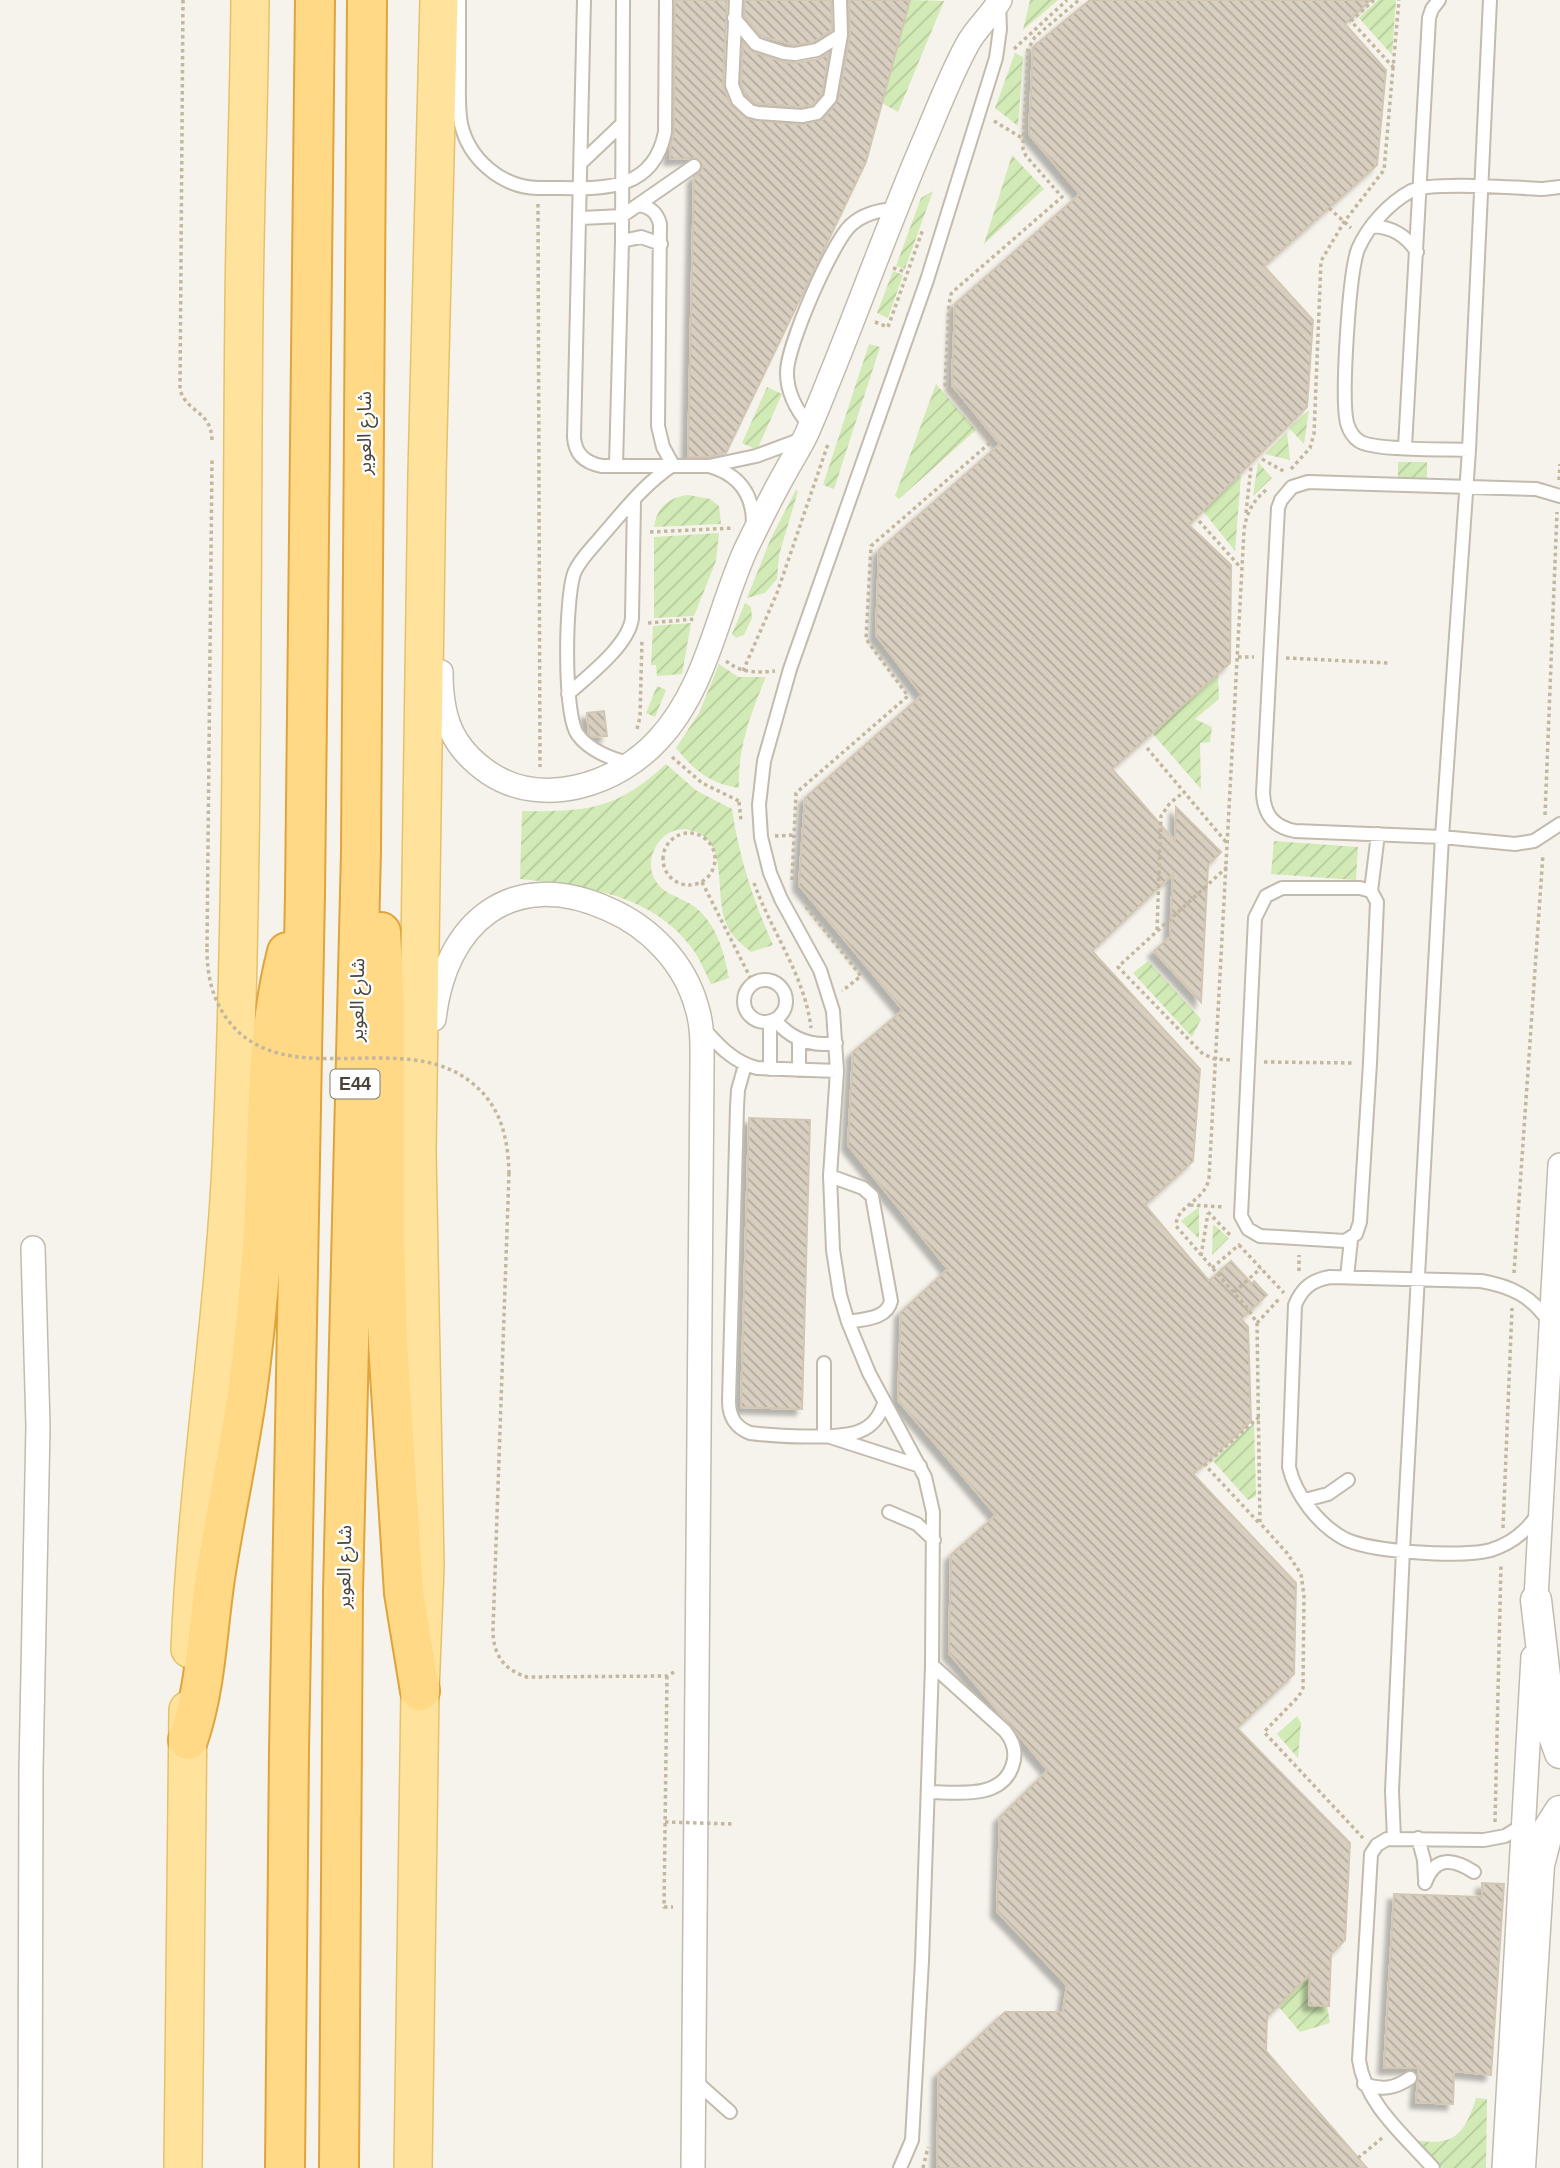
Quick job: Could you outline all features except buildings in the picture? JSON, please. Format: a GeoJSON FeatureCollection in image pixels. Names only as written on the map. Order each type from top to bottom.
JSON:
{"type":"FeatureCollection","features":[{"type":"Feature","properties":{"kind":"highway","name":"E44"},"geometry":{"type":"LineString","coordinates":[[285,2168],[289,1737],[305,893],[315,0]]}},
{"type":"Feature","properties":{"kind":"highway","name":"شارع العوير"},"geometry":{"type":"LineString","coordinates":[[339,2168],[343,1591],[361,851],[367,0]]}},
{"type":"Feature","properties":{"kind":"highway"},"geometry":{"type":"LineString","coordinates":[[361,851],[371,882],[383,944],[386,1008],[385,1240],[388,1343],[404,1593],[420,1691]]}},
{"type":"Feature","properties":{"kind":"highway"},"geometry":{"type":"LineString","coordinates":[[188,1740],[202,1689],[213,1588],[246,1400],[262,1245],[269,1059],[274,1017],[292,933],[305,893]]}},
{"type":"Feature","properties":{"kind":"main road"},"geometry":{"type":"LineString","coordinates":[[229,0],[236,215],[244,303]]}},
{"type":"Feature","properties":{"kind":"main road"},"geometry":{"type":"LineString","coordinates":[[183,2168],[188,1740],[195,1567],[219,1329],[233,1137],[243,768],[244,303],[250,0]]}},
{"type":"Feature","properties":{"kind":"main road"},"geometry":{"type":"LineString","coordinates":[[413,2168],[420,1691],[425,1567],[417,1151],[427,474],[439,0]]}},
{"type":"Feature","properties":{"kind":"street"},"geometry":{"type":"LineString","coordinates":[[427,474],[438,541],[443,711],[461,748],[493,775],[539,790],[573,788],[594,783],[659,740],[688,699],[698,679],[752,533],[815,433],[895,209],[965,47],[998,1]]}},
{"type":"Feature","properties":{"kind":"street"},"geometry":{"type":"LineString","coordinates":[[417,1151],[436,1000],[444,968],[472,926],[495,908],[509,901],[539,894],[569,896],[603,906],[635,922],[666,951],[679,968],[697,1007],[701,1027],[693,2168]]}},
{"type":"Feature","properties":{"kind":"street"},"geometry":{"type":"LineString","coordinates":[[1504,2168],[1560,1165]]}},
{"type":"Feature","properties":{"kind":"street"},"geometry":{"type":"LineString","coordinates":[[30,2168],[31,1770],[38,1426],[33,1248]]}},
{"type":"Feature","properties":{"kind":"street"},"geometry":{"type":"LineString","coordinates":[[1536,1600],[1551,1728],[1560,1753]]}},
{"type":"Feature","properties":{"kind":"street"},"geometry":{"type":"LineString","coordinates":[[1520,2168],[1539,1865],[1548,1830],[1560,1811]]}},
{"type":"Feature","properties":{"kind":"lane"},"geometry":{"type":"LineString","coordinates":[[459,0],[459,106],[465,137],[478,158],[495,174],[525,187],[538,188],[622,185],[647,171],[662,146],[665,132],[666,0]]}},
{"type":"Feature","properties":{"kind":"lane"},"geometry":{"type":"LineString","coordinates":[[584,0],[575,445],[587,461],[601,466],[709,466],[771,451],[815,433],[800,415],[788,388],[791,344],[842,235],[865,215],[895,209]]}},
{"type":"Feature","properties":{"kind":"lane"},"geometry":{"type":"LineString","coordinates":[[616,465],[622,241],[623,0]]}},
{"type":"Feature","properties":{"kind":"lane"},"geometry":{"type":"LineString","coordinates":[[736,0],[734,93],[743,106],[758,113],[802,116],[822,110],[832,92],[841,35],[840,0]]}},
{"type":"Feature","properties":{"kind":"lane"},"geometry":{"type":"LineString","coordinates":[[1405,447],[1429,18],[1439,0]]}},
{"type":"Feature","properties":{"kind":"lane"},"geometry":{"type":"LineString","coordinates":[[1394,1839],[1393,1768],[1403,1550],[1442,838],[1467,486],[1490,0]]}},
{"type":"Feature","properties":{"kind":"lane"},"geometry":{"type":"LineString","coordinates":[[900,2168],[912,2140],[928,1792],[933,1512],[920,1466],[884,1403],[848,1322],[841,1295],[833,1250],[830,1176],[837,1071],[831,1000],[820,970],[769,873],[761,837],[759,805],[764,761],[790,669],[927,280],[996,58],[1000,29],[998,1]]}},
{"type":"Feature","properties":{"kind":"lane"},"geometry":{"type":"LineString","coordinates":[[734,18],[757,44],[783,53],[817,50],[841,35]]}},
{"type":"Feature","properties":{"kind":"lane"},"geometry":{"type":"LineString","coordinates":[[582,162],[622,124]]}},
{"type":"Feature","properties":{"kind":"lane"},"geometry":{"type":"LineString","coordinates":[[581,218],[622,216],[694,166]]}},
{"type":"Feature","properties":{"kind":"lane"},"geometry":{"type":"LineString","coordinates":[[1469,450],[1363,444],[1356,439],[1347,424],[1345,395],[1354,264],[1363,239],[1372,226],[1400,198],[1420,187],[1560,187]]}},
{"type":"Feature","properties":{"kind":"lane"},"geometry":{"type":"LineString","coordinates":[[639,205],[650,208],[658,218],[661,244],[658,426],[663,447],[673,465]]}},
{"type":"Feature","properties":{"kind":"lane"},"geometry":{"type":"LineString","coordinates":[[1372,226],[1398,232],[1417,252]]}},
{"type":"Feature","properties":{"kind":"lane"},"geometry":{"type":"LineString","coordinates":[[622,241],[641,237],[661,244]]}},
{"type":"Feature","properties":{"kind":"lane"},"geometry":{"type":"LineString","coordinates":[[623,762],[602,753],[578,736],[570,713],[568,653],[573,574],[584,557],[634,500],[673,465]]}},
{"type":"Feature","properties":{"kind":"lane"},"geometry":{"type":"LineString","coordinates":[[709,466],[722,470],[743,486],[750,499],[752,533]]}},
{"type":"Feature","properties":{"kind":"lane"},"geometry":{"type":"LineString","coordinates":[[1559,496],[1536,489],[1308,481],[1299,483],[1286,493],[1278,508],[1263,793],[1264,804],[1275,823],[1295,831],[1515,844],[1534,841],[1560,824]]}},
{"type":"Feature","properties":{"kind":"lane"},"geometry":{"type":"LineString","coordinates":[[568,694],[637,624],[634,500]]}},
{"type":"Feature","properties":{"kind":"lane"},"geometry":{"type":"LineString","coordinates":[[1371,891],[1378,834]]}},
{"type":"Feature","properties":{"kind":"lane"},"geometry":{"type":"LineString","coordinates":[[1347,1277],[1351,1240],[1360,1222],[1370,1063],[1377,908],[1375,896],[1371,891],[1360,888],[1282,888],[1272,891],[1261,903],[1254,927],[1240,1208],[1243,1223],[1253,1233],[1337,1242],[1351,1240]]}},
{"type":"Feature","properties":{"kind":"lane"},"geometry":{"type":"LineString","coordinates":[[770,1069],[772,1021],[784,1010],[786,997],[773,981],[760,980],[748,987],[743,1000],[746,1013],[757,1021],[772,1021],[799,1039],[813,1044],[836,1043]]}},
{"type":"Feature","properties":{"kind":"lane"},"geometry":{"type":"LineString","coordinates":[[701,1027],[723,1050],[745,1065],[770,1069],[837,1071]]}},
{"type":"Feature","properties":{"kind":"lane"},"geometry":{"type":"LineString","coordinates":[[799,1039],[799,1070]]}},
{"type":"Feature","properties":{"kind":"lane"},"geometry":{"type":"LineString","coordinates":[[745,1065],[737,1090],[729,1408],[736,1424],[750,1433],[824,1435],[851,1434],[865,1429],[877,1418],[884,1403]]}},
{"type":"Feature","properties":{"kind":"lane"},"geometry":{"type":"LineString","coordinates":[[830,1176],[863,1188],[872,1196],[891,1301],[889,1309],[882,1315],[848,1322]]}},
{"type":"Feature","properties":{"kind":"lane"},"geometry":{"type":"LineString","coordinates":[[1542,1508],[1527,1528],[1512,1541],[1493,1549],[1468,1554],[1371,1547],[1345,1539],[1322,1522],[1291,1477],[1288,1456],[1297,1300],[1305,1287],[1321,1278],[1480,1281],[1513,1289],[1531,1300],[1551,1325]]}},
{"type":"Feature","properties":{"kind":"lane"},"geometry":{"type":"LineString","coordinates":[[824,1363],[824,1435]]}},
{"type":"Feature","properties":{"kind":"lane"},"geometry":{"type":"LineString","coordinates":[[824,1435],[920,1466]]}},
{"type":"Feature","properties":{"kind":"lane"},"geometry":{"type":"LineString","coordinates":[[1305,1500],[1328,1494],[1348,1480]]}},
{"type":"Feature","properties":{"kind":"lane"},"geometry":{"type":"LineString","coordinates":[[889,1512],[917,1524],[934,1540]]}},
{"type":"Feature","properties":{"kind":"lane"},"geometry":{"type":"LineString","coordinates":[[928,1792],[973,1791],[996,1787],[1010,1772],[1014,1751],[1012,1740],[1005,1731],[932,1665]]}},
{"type":"Feature","properties":{"kind":"lane"},"geometry":{"type":"LineString","coordinates":[[1433,2168],[1378,2105],[1364,2084],[1359,2060],[1370,1859],[1382,1841],[1495,1839],[1523,1825]]}},
{"type":"Feature","properties":{"kind":"lane"},"geometry":{"type":"LineString","coordinates":[[1418,1839],[1424,1860],[1426,1883],[1429,1874],[1443,1862],[1461,1864],[1474,1872]]}},
{"type":"Feature","properties":{"kind":"lane"},"geometry":{"type":"LineString","coordinates":[[1364,2084],[1393,2087],[1410,2078]]}},
{"type":"Feature","properties":{"kind":"lane"},"geometry":{"type":"LineString","coordinates":[[694,2079],[730,2112]]}},
{"type":"Feature","properties":{"kind":"path"},"geometry":{"type":"LineString","coordinates":[[183,0],[180,390],[187,405],[206,418],[212,437],[207,965],[214,997],[231,1024],[257,1045],[287,1056],[431,1061],[465,1076],[491,1102],[506,1136],[509,1173],[493,1643],[497,1655],[515,1673],[527,1678],[667,1676],[672,1675],[674,1669]]}},
{"type":"Feature","properties":{"kind":"path"},"geometry":{"type":"LineString","coordinates":[[1010,57],[1023,39],[1067,0]]}},
{"type":"Feature","properties":{"kind":"path"},"geometry":{"type":"LineString","coordinates":[[792,889],[796,793],[908,696],[866,639],[871,546],[991,442],[945,386],[949,304],[956,289],[1062,197],[1023,149],[1029,44],[1079,0]]}},
{"type":"Feature","properties":{"kind":"path"},"geometry":{"type":"LineString","coordinates":[[1374,0],[1351,21],[1394,68]]}},
{"type":"Feature","properties":{"kind":"path"},"geometry":{"type":"LineString","coordinates":[[1279,480],[1303,458],[1310,448],[1314,434],[1321,261],[1344,222],[1384,170],[1399,0]]}},
{"type":"Feature","properties":{"kind":"path"},"geometry":{"type":"LineString","coordinates":[[987,117],[1022,138]]}},
{"type":"Feature","properties":{"kind":"path"},"geometry":{"type":"LineString","coordinates":[[538,188],[539,790]]}},
{"type":"Feature","properties":{"kind":"path"},"geometry":{"type":"LineString","coordinates":[[1329,208],[1363,239]]}},
{"type":"Feature","properties":{"kind":"path"},"geometry":{"type":"LineString","coordinates":[[743,671],[777,593],[815,433]]}},
{"type":"Feature","properties":{"kind":"path"},"geometry":{"type":"LineString","coordinates":[[1262,459],[1286,473]]}},
{"type":"Feature","properties":{"kind":"path"},"geometry":{"type":"LineString","coordinates":[[1513,1289],[1544,836],[1560,464]]}},
{"type":"Feature","properties":{"kind":"path"},"geometry":{"type":"LineString","coordinates":[[1251,467],[1241,568],[1208,1186],[1203,1194],[1188,1205],[1176,1220],[1176,1226],[1248,1308],[1256,1323],[1259,1524]]}},
{"type":"Feature","properties":{"kind":"path"},"geometry":{"type":"LineString","coordinates":[[1246,515],[1257,499],[1271,486]]}},
{"type":"Feature","properties":{"kind":"path"},"geometry":{"type":"LineString","coordinates":[[1199,521],[1241,568]]}},
{"type":"Feature","properties":{"kind":"path"},"geometry":{"type":"LineString","coordinates":[[633,533],[752,533]]}},
{"type":"Feature","properties":{"kind":"path"},"geometry":{"type":"LineString","coordinates":[[623,762],[640,717],[637,624],[719,617]]}},
{"type":"Feature","properties":{"kind":"path"},"geometry":{"type":"LineString","coordinates":[[710,644],[727,663],[743,671],[759,673],[790,669]]}},
{"type":"Feature","properties":{"kind":"path"},"geometry":{"type":"LineString","coordinates":[[1238,657],[1389,663]]}},
{"type":"Feature","properties":{"kind":"path"},"geometry":{"type":"LineString","coordinates":[[640,717],[686,771],[720,794],[739,802],[759,805]]}},
{"type":"Feature","properties":{"kind":"path"},"geometry":{"type":"LineString","coordinates":[[1147,748],[1228,843]]}},
{"type":"Feature","properties":{"kind":"path"},"geometry":{"type":"LineString","coordinates":[[1157,930],[1161,816],[1170,803],[1184,792]]}},
{"type":"Feature","properties":{"kind":"path"},"geometry":{"type":"LineString","coordinates":[[739,802],[742,826]]}},
{"type":"Feature","properties":{"kind":"path"},"geometry":{"type":"LineString","coordinates":[[694,833],[702,836],[714,850],[714,869],[702,882],[684,885],[668,876],[664,868],[664,850],[676,836],[694,833]]}},
{"type":"Feature","properties":{"kind":"path"},"geometry":{"type":"LineString","coordinates":[[1227,867],[1118,967],[1196,1048],[1215,1059],[1248,1062],[1370,1063]]}},
{"type":"Feature","properties":{"kind":"path"},"geometry":{"type":"LineString","coordinates":[[752,877],[762,906],[804,996],[813,1044]]}},
{"type":"Feature","properties":{"kind":"path"},"geometry":{"type":"LineString","coordinates":[[702,882],[753,983]]}},
{"type":"Feature","properties":{"kind":"path"},"geometry":{"type":"LineString","coordinates":[[800,900],[861,976],[831,1000]]}},
{"type":"Feature","properties":{"kind":"path"},"geometry":{"type":"LineString","coordinates":[[1188,1205],[1240,1208]]}},
{"type":"Feature","properties":{"kind":"path"},"geometry":{"type":"LineString","coordinates":[[1202,1256],[1209,1206]]}},
{"type":"Feature","properties":{"kind":"path"},"geometry":{"type":"LineString","coordinates":[[1208,1212],[1285,1293],[1297,1300],[1299,1239]]}},
{"type":"Feature","properties":{"kind":"path"},"geometry":{"type":"LineString","coordinates":[[1212,1268],[1253,1233]]}},
{"type":"Feature","properties":{"kind":"path"},"geometry":{"type":"LineString","coordinates":[[1234,1292],[1261,1268]]}},
{"type":"Feature","properties":{"kind":"path"},"geometry":{"type":"LineString","coordinates":[[1256,1323],[1285,1293]]}},
{"type":"Feature","properties":{"kind":"path"},"geometry":{"type":"LineString","coordinates":[[1259,1417],[1205,1465],[1296,1565],[1301,1574],[1304,1596],[1303,1688],[1299,1696],[1264,1732],[1374,1850]]}},
{"type":"Feature","properties":{"kind":"path"},"geometry":{"type":"LineString","coordinates":[[667,1676],[664,1907],[696,1908]]}},
{"type":"Feature","properties":{"kind":"path"},"geometry":{"type":"LineString","coordinates":[[665,1822],[733,1824]]}},
{"type":"Feature","properties":{"kind":"path"},"geometry":{"type":"LineString","coordinates":[[1358,2158],[1373,2145]]}},
{"type":"Feature","properties":{"kind":"green space"},"geometry":{"type":"Polygon","coordinates":[[[910,0],[944,1],[898,112],[882,103],[910,0]]]}},
{"type":"Feature","properties":{"kind":"green space"},"geometry":{"type":"Polygon","coordinates":[[[1030,0],[1058,0],[1023,30],[1030,0]]]}},
{"type":"Feature","properties":{"kind":"green space"},"geometry":{"type":"Polygon","coordinates":[[[1378,0],[1396,0],[1392,55],[1359,18],[1378,0]]]}},
{"type":"Feature","properties":{"kind":"green space"},"geometry":{"type":"Polygon","coordinates":[[[1015,53],[1023,57],[1018,126],[995,108],[1015,53]]]}},
{"type":"Feature","properties":{"kind":"green space"},"geometry":{"type":"Polygon","coordinates":[[[1012,155],[1044,189],[984,244],[1012,155]]]}},
{"type":"Feature","properties":{"kind":"green space"},"geometry":{"type":"Polygon","coordinates":[[[933,191],[905,269],[896,266],[921,198],[933,191]]]}},
{"type":"Feature","properties":{"kind":"green space"},"geometry":{"type":"Polygon","coordinates":[[[893,271],[903,275],[888,318],[877,313],[893,271]]]}},
{"type":"Feature","properties":{"kind":"green space"},"geometry":{"type":"Polygon","coordinates":[[[869,344],[880,347],[834,489],[823,485],[869,344]]]}},
{"type":"Feature","properties":{"kind":"green space"},"geometry":{"type":"Polygon","coordinates":[[[936,384],[976,430],[899,499],[895,496],[936,384]]]}},
{"type":"Feature","properties":{"kind":"green space"},"geometry":{"type":"Polygon","coordinates":[[[767,387],[782,394],[757,450],[742,443],[767,387]]]}},
{"type":"Feature","properties":{"kind":"green space"},"geometry":{"type":"Polygon","coordinates":[[[1309,410],[1304,444],[1289,428],[1309,410]]]}},
{"type":"Feature","properties":{"kind":"green space"},"geometry":{"type":"Polygon","coordinates":[[[1287,432],[1290,460],[1265,454],[1287,432]]]}},
{"type":"Feature","properties":{"kind":"green space"},"geometry":{"type":"Polygon","coordinates":[[[1258,462],[1272,478],[1253,496],[1258,462]]]}},
{"type":"Feature","properties":{"kind":"green space"},"geometry":{"type":"Polygon","coordinates":[[[1398,462],[1427,462],[1427,478],[1398,478],[1398,462]]]}},
{"type":"Feature","properties":{"kind":"green space"},"geometry":{"type":"Polygon","coordinates":[[[1241,475],[1235,551],[1203,511],[1241,475]]]}},
{"type":"Feature","properties":{"kind":"green space"},"geometry":{"type":"Polygon","coordinates":[[[796,490],[798,491],[779,555],[777,579],[765,593],[747,598],[771,538],[796,490]]]}},
{"type":"Feature","properties":{"kind":"green space"},"geometry":{"type":"Polygon","coordinates":[[[688,495],[710,499],[719,506],[721,524],[654,527],[658,514],[669,501],[688,495]]]}},
{"type":"Feature","properties":{"kind":"green space"},"geometry":{"type":"Polygon","coordinates":[[[719,533],[716,561],[694,616],[654,618],[654,537],[719,533]]]}},
{"type":"Feature","properties":{"kind":"green space"},"geometry":{"type":"Polygon","coordinates":[[[745,603],[751,607],[752,618],[744,635],[736,638],[732,634],[745,603]]]}},
{"type":"Feature","properties":{"kind":"green space"},"geometry":{"type":"Polygon","coordinates":[[[691,623],[682,674],[657,676],[656,665],[651,665],[653,626],[691,623]]]}},
{"type":"Feature","properties":{"kind":"green space"},"geometry":{"type":"Polygon","coordinates":[[[719,664],[738,677],[766,677],[743,745],[739,788],[703,775],[676,748],[699,713],[719,664]]]}},
{"type":"Feature","properties":{"kind":"green space"},"geometry":{"type":"Polygon","coordinates":[[[1218,673],[1219,699],[1195,719],[1212,727],[1210,742],[1200,743],[1201,789],[1152,733],[1218,673]]]}},
{"type":"Feature","properties":{"kind":"green space"},"geometry":{"type":"Polygon","coordinates":[[[657,686],[666,690],[655,717],[646,713],[657,686]]]}},
{"type":"Feature","properties":{"kind":"green space"},"geometry":{"type":"Polygon","coordinates":[[[666,764],[697,791],[732,809],[748,878],[773,945],[751,952],[729,930],[722,908],[716,856],[704,837],[687,830],[667,834],[653,853],[651,870],[661,887],[695,907],[714,930],[722,948],[729,978],[711,984],[691,947],[671,925],[652,912],[611,894],[565,884],[520,879],[522,811],[565,811],[600,805],[632,791],[666,764]]]}},
{"type":"Feature","properties":{"kind":"green space"},"geometry":{"type":"Polygon","coordinates":[[[1274,841],[1358,847],[1356,880],[1271,874],[1274,841]]]}},
{"type":"Feature","properties":{"kind":"green space"},"geometry":{"type":"Polygon","coordinates":[[[1148,961],[1201,1019],[1192,1037],[1133,973],[1148,961]]]}},
{"type":"Feature","properties":{"kind":"green space"},"geometry":{"type":"Polygon","coordinates":[[[1199,1207],[1199,1239],[1181,1221],[1199,1207]]]}},
{"type":"Feature","properties":{"kind":"green space"},"geometry":{"type":"Polygon","coordinates":[[[1213,1224],[1229,1238],[1212,1255],[1213,1224]]]}},
{"type":"Feature","properties":{"kind":"green space"},"geometry":{"type":"Polygon","coordinates":[[[1254,1423],[1256,1496],[1248,1500],[1213,1461],[1254,1423]]]}},
{"type":"Feature","properties":{"kind":"green space"},"geometry":{"type":"Polygon","coordinates":[[[1297,1716],[1301,1723],[1298,1758],[1277,1734],[1297,1716]]]}},
{"type":"Feature","properties":{"kind":"green space"},"geometry":{"type":"Polygon","coordinates":[[[1320,1964],[1330,2023],[1300,2032],[1278,2006],[1320,1964]]]}},
{"type":"Feature","properties":{"kind":"green space"},"geometry":{"type":"Polygon","coordinates":[[[1476,2098],[1487,2099],[1486,2168],[1442,2168],[1415,2140],[1439,2141],[1456,2135],[1467,2121],[1476,2098]]]}}]}
